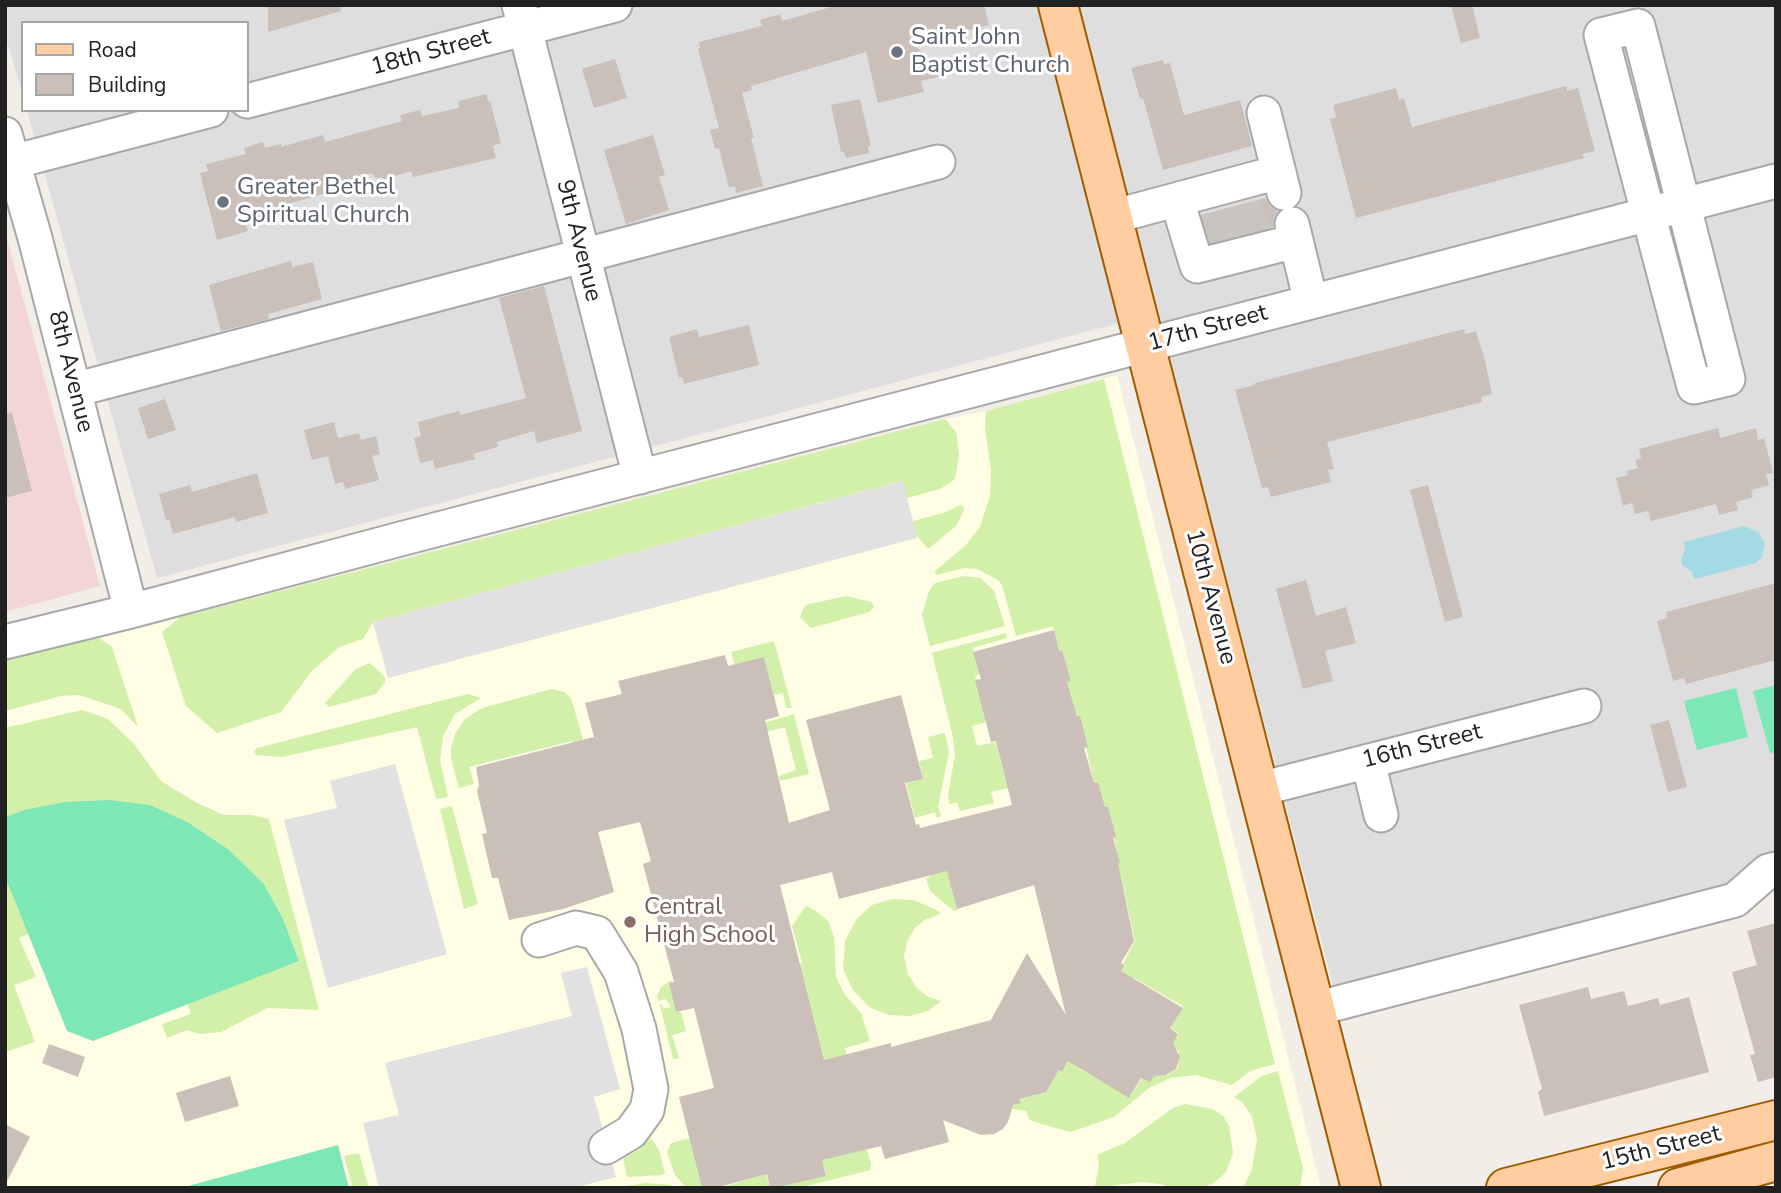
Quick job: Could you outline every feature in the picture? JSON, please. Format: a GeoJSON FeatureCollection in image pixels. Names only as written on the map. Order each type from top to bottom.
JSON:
{"type":"FeatureCollection","features":[{"type":"Feature","properties":{"kind":"main road","name":"10th Avenue"},"geometry":{"type":"LineString","coordinates":[[1058,5],[1362,1188]]}},
{"type":"Feature","properties":{"kind":"main road","name":"15th Street"},"geometry":{"type":"LineString","coordinates":[[1506,1188],[1776,1120]]}},
{"type":"Feature","properties":{"kind":"main road","name":"15th Street"},"geometry":{"type":"LineString","coordinates":[[1678,1188],[1776,1161]]}},
{"type":"Feature","properties":{"kind":"street","name":"18th Street"},"geometry":{"type":"LineString","coordinates":[[248,101],[522,17],[615,5]]}},
{"type":"Feature","properties":{"kind":"street","name":"9th Avenue"},"geometry":{"type":"LineString","coordinates":[[522,17],[581,256],[640,477]]}},
{"type":"Feature","properties":{"kind":"street"},"geometry":{"type":"LineString","coordinates":[[1637,26],[1684,204],[1728,379],[1694,387],[1601,35],[1637,26]]}},
{"type":"Feature","properties":{"kind":"street"},"geometry":{"type":"LineString","coordinates":[[8,153],[202,112]]}},
{"type":"Feature","properties":{"kind":"street"},"geometry":{"type":"LineString","coordinates":[[1264,113],[1311,302]]}},
{"type":"Feature","properties":{"kind":"street","name":"8th Avenue"},"geometry":{"type":"LineString","coordinates":[[8,153],[74,390],[131,611]]}},
{"type":"Feature","properties":{"kind":"street"},"geometry":{"type":"LineString","coordinates":[[74,390],[938,162]]}},
{"type":"Feature","properties":{"kind":"street","name":"17th Street"},"geometry":{"type":"LineString","coordinates":[[5,642],[1776,181]]}},
{"type":"Feature","properties":{"kind":"street"},"geometry":{"type":"LineString","coordinates":[[1208,221],[1249,218],[1288,207]]}},
{"type":"Feature","properties":{"kind":"street"},"geometry":{"type":"LineString","coordinates":[[1112,217],[1208,221],[1249,218],[1288,207]]}},
{"type":"Feature","properties":{"kind":"street","name":"16th Street"},"geometry":{"type":"LineString","coordinates":[[1260,789],[1584,706]]}},
{"type":"Feature","properties":{"kind":"street"},"geometry":{"type":"LineString","coordinates":[[1368,761],[1381,816]]}},
{"type":"Feature","properties":{"kind":"street"},"geometry":{"type":"LineString","coordinates":[[1315,1009],[1735,900],[1768,871],[1776,869]]}},
{"type":"Feature","properties":{"kind":"street"},"geometry":{"type":"LineString","coordinates":[[538,940],[576,928],[597,933],[610,951],[624,983],[639,1029],[651,1089],[647,1110],[631,1132],[606,1147]]}},
{"type":"Feature","properties":{"kind":"shaded area"},"geometry":{"type":"Polygon","coordinates":[[[5,5],[1776,5],[1776,879],[1340,1012],[1157,313],[157,578],[28,112],[248,112],[248,21],[21,21],[21,89],[5,34],[5,5]]]}},
{"type":"Feature","properties":{"kind":"shaded area"},"geometry":{"type":"Polygon","coordinates":[[[5,231],[100,586],[5,612],[5,231]]]}},
{"type":"Feature","properties":{"kind":"shaded area","name":"Central High School"},"geometry":{"type":"Polygon","coordinates":[[[1117,375],[1321,1188],[5,1188],[5,657],[78,638],[99,638],[1117,375]]]}},
{"type":"Feature","properties":{"kind":"shaded area"},"geometry":{"type":"Polygon","coordinates":[[[903,481],[917,538],[388,678],[373,622],[903,481]]]}},
{"type":"Feature","properties":{"kind":"shaded area"},"geometry":{"type":"Polygon","coordinates":[[[395,764],[447,954],[328,988],[284,820],[337,808],[330,781],[395,764]]]}},
{"type":"Feature","properties":{"kind":"shaded area"},"geometry":{"type":"Polygon","coordinates":[[[587,967],[620,1089],[594,1097],[616,1177],[573,1188],[379,1188],[363,1123],[399,1115],[385,1063],[572,1016],[561,973],[587,967]]]}},
{"type":"Feature","properties":{"kind":"green space"},"geometry":{"type":"Polygon","coordinates":[[[1104,379],[1275,1064],[1250,1071],[1232,1085],[1196,1075],[1170,1078],[1149,1088],[1114,1117],[1070,1132],[1030,1120],[1026,1111],[1013,1109],[1012,1106],[1020,1103],[1020,1099],[1045,1092],[1059,1070],[1062,1072],[1078,1045],[1092,1048],[1080,1069],[1130,1097],[1142,1078],[1155,1073],[1168,1075],[1178,1068],[1179,1052],[1172,1043],[1179,1033],[1170,1028],[1183,1006],[1134,978],[1121,999],[1109,991],[1135,941],[1121,876],[1114,864],[1119,862],[1108,807],[1105,807],[1098,782],[1094,783],[1079,716],[1067,682],[1070,681],[1053,626],[1016,636],[1002,585],[998,580],[977,569],[964,568],[937,575],[934,572],[966,545],[980,527],[990,496],[991,470],[985,427],[986,411],[1104,379]]]}},
{"type":"Feature","properties":{"kind":"green space"},"geometry":{"type":"Polygon","coordinates":[[[945,419],[956,432],[959,456],[955,479],[940,489],[907,498],[902,481],[373,622],[363,639],[339,647],[312,671],[281,712],[217,733],[186,706],[162,632],[180,617],[945,419]]]}},
{"type":"Feature","properties":{"kind":"green space"},"geometry":{"type":"Polygon","coordinates":[[[960,505],[964,510],[956,526],[928,549],[909,526],[910,522],[946,512],[960,505]]]}},
{"type":"Feature","properties":{"kind":"green space"},"geometry":{"type":"Polygon","coordinates":[[[963,576],[981,578],[994,591],[1005,626],[930,646],[922,615],[929,591],[935,583],[963,576]]]}},
{"type":"Feature","properties":{"kind":"green space"},"geometry":{"type":"Polygon","coordinates":[[[846,596],[871,602],[874,607],[869,612],[811,628],[800,617],[805,605],[846,596]]]}},
{"type":"Feature","properties":{"kind":"green space"},"geometry":{"type":"Polygon","coordinates":[[[1006,633],[1007,638],[973,648],[980,674],[975,676],[986,722],[972,726],[977,746],[996,742],[1008,788],[991,792],[994,803],[960,811],[957,802],[949,804],[955,755],[953,737],[932,653],[1006,633]]]}},
{"type":"Feature","properties":{"kind":"green space"},"geometry":{"type":"Polygon","coordinates":[[[78,638],[99,638],[112,647],[138,727],[121,709],[79,695],[61,696],[5,711],[5,657],[78,638]]]}},
{"type":"Feature","properties":{"kind":"green space"},"geometry":{"type":"Polygon","coordinates":[[[774,641],[792,708],[786,708],[783,693],[774,695],[764,658],[735,665],[731,652],[774,641]]]}},
{"type":"Feature","properties":{"kind":"green space"},"geometry":{"type":"Polygon","coordinates":[[[370,663],[385,677],[385,682],[376,694],[329,707],[325,703],[356,669],[370,663]]]}},
{"type":"Feature","properties":{"kind":"green space"},"geometry":{"type":"Polygon","coordinates":[[[1776,685],[1776,752],[1770,753],[1753,691],[1776,685]]]}},
{"type":"Feature","properties":{"kind":"green space"},"geometry":{"type":"Polygon","coordinates":[[[1736,688],[1748,737],[1697,750],[1684,701],[1736,688]]]}},
{"type":"Feature","properties":{"kind":"green space"},"geometry":{"type":"Polygon","coordinates":[[[552,689],[564,692],[571,698],[589,760],[579,760],[572,741],[469,767],[474,784],[459,788],[451,749],[455,734],[465,719],[482,708],[552,689]]]}},
{"type":"Feature","properties":{"kind":"green space"},"geometry":{"type":"Polygon","coordinates":[[[468,694],[481,698],[455,714],[443,736],[440,760],[448,797],[436,799],[417,727],[282,757],[256,755],[254,751],[257,748],[468,694]]]}},
{"type":"Feature","properties":{"kind":"green space"},"geometry":{"type":"Polygon","coordinates":[[[82,710],[108,719],[134,744],[161,781],[197,803],[224,815],[252,815],[269,819],[319,1010],[267,1008],[221,1032],[200,1034],[187,1030],[167,1038],[162,1024],[191,1014],[187,1003],[299,961],[283,919],[264,884],[228,849],[189,823],[24,810],[5,817],[5,728],[82,710]]]}},
{"type":"Feature","properties":{"kind":"green space"},"geometry":{"type":"Polygon","coordinates":[[[794,714],[809,774],[780,781],[779,776],[796,770],[785,727],[766,732],[764,723],[794,714]]]}},
{"type":"Feature","properties":{"kind":"green space"},"geometry":{"type":"Polygon","coordinates":[[[945,733],[949,752],[938,807],[941,816],[937,818],[935,812],[915,818],[906,783],[923,779],[919,761],[933,758],[928,737],[945,733]]]}},
{"type":"Feature","properties":{"kind":"green space"},"geometry":{"type":"Polygon","coordinates":[[[110,800],[150,805],[189,823],[228,849],[264,884],[283,919],[299,961],[93,1041],[67,1031],[5,876],[5,817],[24,810],[65,802],[110,800]]]}},
{"type":"Feature","properties":{"kind":"green space"},"geometry":{"type":"Polygon","coordinates":[[[452,806],[478,904],[464,909],[440,809],[452,806]]]}},
{"type":"Feature","properties":{"kind":"green space"},"geometry":{"type":"Polygon","coordinates":[[[947,869],[958,910],[954,911],[930,891],[926,878],[930,877],[929,872],[947,869]]]}},
{"type":"Feature","properties":{"kind":"green space"},"geometry":{"type":"Polygon","coordinates":[[[5,873],[31,932],[19,938],[36,977],[14,985],[35,1042],[5,1052],[5,873]]]}},
{"type":"Feature","properties":{"kind":"green space"},"geometry":{"type":"Polygon","coordinates":[[[892,899],[914,900],[940,912],[915,928],[907,941],[904,957],[908,974],[916,987],[928,997],[941,1001],[928,1011],[910,1016],[889,1015],[869,1007],[853,990],[843,969],[845,941],[856,920],[872,905],[892,899]]]}},
{"type":"Feature","properties":{"kind":"green space"},"geometry":{"type":"Polygon","coordinates":[[[806,906],[828,921],[834,937],[836,977],[845,995],[863,1015],[870,1041],[845,1048],[854,1081],[831,1087],[799,965],[802,963],[792,926],[806,906]]]}},
{"type":"Feature","properties":{"kind":"green space"},"geometry":{"type":"Polygon","coordinates":[[[672,980],[673,982],[669,983],[677,1012],[681,1012],[686,1031],[672,1035],[679,1058],[673,1059],[660,1005],[662,1004],[663,1009],[671,1007],[666,999],[658,1001],[657,996],[661,987],[672,980]]]}},
{"type":"Feature","properties":{"kind":"green space"},"geometry":{"type":"Polygon","coordinates":[[[1278,1071],[1303,1168],[1300,1188],[1243,1188],[1252,1170],[1257,1139],[1252,1117],[1243,1103],[1234,1097],[1262,1076],[1278,1071]]]}},
{"type":"Feature","properties":{"kind":"green space"},"geometry":{"type":"Polygon","coordinates":[[[1185,1104],[1213,1109],[1223,1116],[1229,1126],[1233,1153],[1226,1172],[1214,1183],[1201,1188],[1173,1188],[1142,1182],[1095,1186],[1099,1165],[1097,1155],[1125,1143],[1173,1108],[1185,1104]]]}},
{"type":"Feature","properties":{"kind":"green space"},"geometry":{"type":"Polygon","coordinates":[[[651,1138],[659,1150],[665,1173],[627,1177],[623,1158],[651,1138]]]}},
{"type":"Feature","properties":{"kind":"green space"},"geometry":{"type":"Polygon","coordinates":[[[690,1138],[702,1188],[686,1188],[675,1175],[667,1152],[671,1143],[690,1138]]]}},
{"type":"Feature","properties":{"kind":"green space"},"geometry":{"type":"Polygon","coordinates":[[[865,1144],[871,1164],[870,1170],[799,1188],[776,1188],[826,1175],[822,1160],[850,1153],[865,1144]]]}},
{"type":"Feature","properties":{"kind":"green space"},"geometry":{"type":"Polygon","coordinates":[[[338,1145],[349,1188],[181,1188],[338,1145]]]}},
{"type":"Feature","properties":{"kind":"green space"},"geometry":{"type":"Polygon","coordinates":[[[359,1153],[369,1188],[353,1188],[344,1156],[359,1153]]]}},
{"type":"Feature","properties":{"kind":"green space"},"geometry":{"type":"Polygon","coordinates":[[[766,1174],[770,1188],[720,1188],[766,1174]]]}},
{"type":"Feature","properties":{"kind":"green space"},"geometry":{"type":"Polygon","coordinates":[[[646,1183],[670,1185],[674,1188],[612,1188],[646,1183]]]}},
{"type":"Feature","properties":{"kind":"water"},"geometry":{"type":"Polygon","coordinates":[[[1744,526],[1758,532],[1765,543],[1762,557],[1756,563],[1694,579],[1692,572],[1682,565],[1684,542],[1744,526]]]}},
{"type":"Feature","properties":{"kind":"building"},"geometry":{"type":"Polygon","coordinates":[[[268,5],[340,5],[341,11],[268,32],[268,5]]]}},
{"type":"Feature","properties":{"kind":"building"},"geometry":{"type":"Polygon","coordinates":[[[838,5],[984,5],[989,25],[913,44],[946,75],[921,81],[924,92],[878,103],[866,52],[751,86],[752,90],[742,93],[763,186],[736,193],[735,186],[729,188],[719,148],[715,149],[710,130],[719,128],[698,49],[699,42],[762,26],[760,20],[780,14],[782,21],[838,5]]]}},
{"type":"Feature","properties":{"kind":"building"},"geometry":{"type":"Polygon","coordinates":[[[1451,5],[1472,5],[1480,38],[1461,43],[1451,5]]]}},
{"type":"Feature","properties":{"kind":"building"},"geometry":{"type":"Polygon","coordinates":[[[615,59],[627,98],[594,108],[582,69],[615,59]]]}},
{"type":"Feature","properties":{"kind":"building"},"geometry":{"type":"Polygon","coordinates":[[[1163,60],[1164,64],[1170,63],[1184,115],[1240,100],[1252,146],[1163,170],[1143,98],[1140,99],[1131,68],[1163,60]]]}},
{"type":"Feature","properties":{"kind":"building"},"geometry":{"type":"Polygon","coordinates":[[[1566,86],[1567,91],[1578,88],[1595,151],[1583,154],[1584,158],[1356,218],[1330,119],[1336,117],[1333,105],[1396,88],[1399,100],[1404,98],[1412,127],[1566,86]]]}},
{"type":"Feature","properties":{"kind":"building"},"geometry":{"type":"Polygon","coordinates":[[[486,94],[501,143],[493,146],[496,158],[413,177],[411,171],[383,180],[371,173],[337,185],[338,190],[287,204],[289,213],[246,225],[248,231],[217,240],[200,173],[208,171],[206,164],[246,154],[244,148],[263,142],[265,148],[281,144],[281,147],[323,135],[325,142],[402,121],[400,115],[420,110],[422,116],[459,108],[458,101],[486,94]]]}},
{"type":"Feature","properties":{"kind":"building"},"geometry":{"type":"Polygon","coordinates":[[[860,99],[871,146],[868,146],[869,153],[846,158],[844,152],[841,152],[831,105],[860,99]]]}},
{"type":"Feature","properties":{"kind":"building"},"geometry":{"type":"Polygon","coordinates":[[[653,135],[665,175],[659,177],[669,210],[626,224],[604,150],[653,135]]]}},
{"type":"Feature","properties":{"kind":"building"},"geometry":{"type":"Polygon","coordinates":[[[1265,198],[1270,206],[1278,211],[1273,227],[1210,243],[1202,215],[1265,198]]]}},
{"type":"Feature","properties":{"kind":"building"},"geometry":{"type":"Polygon","coordinates":[[[291,261],[292,267],[313,262],[322,299],[268,314],[269,319],[221,331],[209,285],[291,261]]]}},
{"type":"Feature","properties":{"kind":"building"},"geometry":{"type":"Polygon","coordinates":[[[544,286],[582,431],[537,443],[534,431],[497,442],[498,447],[473,454],[475,459],[435,469],[433,460],[420,463],[414,438],[421,436],[418,422],[459,411],[460,415],[526,398],[499,298],[544,286]]]}},
{"type":"Feature","properties":{"kind":"building"},"geometry":{"type":"Polygon","coordinates":[[[749,325],[759,365],[684,384],[682,377],[679,378],[669,337],[697,329],[699,337],[749,325]]]}},
{"type":"Feature","properties":{"kind":"building"},"geometry":{"type":"Polygon","coordinates":[[[1464,329],[1465,334],[1476,331],[1485,361],[1492,394],[1481,397],[1482,402],[1327,442],[1334,469],[1328,470],[1331,482],[1271,497],[1268,487],[1262,488],[1235,390],[1464,329]]]}},
{"type":"Feature","properties":{"kind":"building"},"geometry":{"type":"Polygon","coordinates":[[[165,399],[176,430],[148,439],[138,408],[165,399]]]}},
{"type":"Feature","properties":{"kind":"building"},"geometry":{"type":"Polygon","coordinates":[[[12,413],[32,491],[5,498],[5,414],[12,413]]]}},
{"type":"Feature","properties":{"kind":"building"},"geometry":{"type":"Polygon","coordinates":[[[334,422],[338,438],[359,433],[361,440],[376,436],[380,454],[372,456],[379,480],[345,489],[343,482],[335,484],[328,456],[312,460],[304,430],[334,422]]]}},
{"type":"Feature","properties":{"kind":"building"},"geometry":{"type":"Polygon","coordinates":[[[1718,428],[1720,438],[1756,428],[1758,440],[1764,438],[1773,473],[1766,474],[1769,485],[1751,490],[1753,497],[1736,502],[1738,510],[1719,515],[1716,504],[1651,521],[1648,511],[1635,514],[1632,503],[1623,506],[1616,478],[1628,475],[1627,471],[1638,468],[1635,460],[1641,458],[1639,449],[1718,428]]]}},
{"type":"Feature","properties":{"kind":"building"},"geometry":{"type":"Polygon","coordinates":[[[257,473],[268,513],[236,522],[235,517],[173,534],[159,494],[190,485],[192,492],[257,473]]]}},
{"type":"Feature","properties":{"kind":"building"},"geometry":{"type":"Polygon","coordinates":[[[1428,485],[1463,617],[1445,622],[1410,490],[1428,485]]]}},
{"type":"Feature","properties":{"kind":"building"},"geometry":{"type":"Polygon","coordinates":[[[1306,580],[1316,616],[1346,607],[1356,643],[1325,651],[1333,681],[1303,689],[1276,589],[1306,580]]]}},
{"type":"Feature","properties":{"kind":"building"},"geometry":{"type":"Polygon","coordinates":[[[1776,583],[1776,660],[1686,684],[1684,678],[1673,681],[1657,621],[1667,618],[1666,612],[1776,583]]]}},
{"type":"Feature","properties":{"kind":"building"},"geometry":{"type":"Polygon","coordinates":[[[1054,630],[1071,681],[1067,682],[1077,716],[1080,716],[1088,747],[1084,748],[1094,783],[1098,782],[1116,837],[1113,838],[1134,941],[1121,963],[1124,965],[1121,971],[1183,1008],[1170,1028],[1178,1034],[1173,1043],[1180,1057],[1176,1069],[1166,1075],[1154,1076],[1150,1082],[1141,1078],[1129,1098],[1068,1061],[1062,1072],[1059,1070],[1046,1092],[1019,1099],[1021,1103],[1013,1105],[1003,1129],[994,1134],[981,1135],[943,1120],[949,1142],[885,1159],[881,1146],[822,1160],[826,1176],[774,1188],[770,1188],[767,1174],[715,1188],[702,1188],[679,1097],[714,1088],[694,1008],[676,1012],[669,983],[674,982],[643,864],[651,861],[640,822],[598,832],[614,892],[563,909],[509,920],[498,878],[492,878],[482,834],[487,833],[477,791],[479,786],[476,767],[594,737],[585,703],[622,694],[618,681],[725,655],[728,666],[764,657],[779,716],[765,720],[789,823],[830,810],[806,720],[901,695],[923,779],[905,783],[916,825],[919,824],[920,828],[1012,805],[996,741],[991,742],[975,680],[981,679],[973,652],[1054,630]],[[947,871],[839,899],[832,872],[780,885],[824,1060],[891,1043],[891,1047],[991,1020],[1027,953],[1066,1015],[1034,885],[957,909],[947,871]]]}},
{"type":"Feature","properties":{"kind":"building"},"geometry":{"type":"Polygon","coordinates":[[[1669,720],[1687,787],[1668,792],[1650,725],[1669,720]]]}},
{"type":"Feature","properties":{"kind":"building"},"geometry":{"type":"Polygon","coordinates":[[[1776,923],[1776,1077],[1758,1082],[1750,1055],[1755,1054],[1732,972],[1757,965],[1747,931],[1776,923]]]}},
{"type":"Feature","properties":{"kind":"building"},"geometry":{"type":"Polygon","coordinates":[[[1588,987],[1591,999],[1624,991],[1628,1006],[1658,998],[1660,1005],[1689,997],[1709,1072],[1544,1116],[1538,1092],[1542,1089],[1519,1005],[1588,987]]]}},
{"type":"Feature","properties":{"kind":"building"},"geometry":{"type":"Polygon","coordinates":[[[49,1044],[85,1057],[78,1077],[42,1063],[49,1044]]]}},
{"type":"Feature","properties":{"kind":"building"},"geometry":{"type":"Polygon","coordinates":[[[230,1076],[239,1106],[185,1122],[176,1093],[230,1076]]]}},
{"type":"Feature","properties":{"kind":"building"},"geometry":{"type":"Polygon","coordinates":[[[5,1124],[30,1137],[5,1185],[5,1124]]]}},
{"type":"Feature","properties":{"kind":"tunnel"},"geometry":{"type":"LineString","coordinates":[[1245,204],[1254,234]]}},
{"type":"Feature","properties":{"kind":"tunnel"},"geometry":{"type":"LineString","coordinates":[[1212,212],[1221,243]]}},
{"type":"Feature","properties":{"kind":"place","name":"Saint John Baptist Church"},"geometry":{"type":"Point","coordinates":[897,52]}},
{"type":"Feature","properties":{"kind":"place","name":"Greater Bethel Spiritual Church"},"geometry":{"type":"Point","coordinates":[223,202]}},
{"type":"Feature","properties":{"kind":"place","name":"Central High School"},"geometry":{"type":"Point","coordinates":[630,922]}}]}
